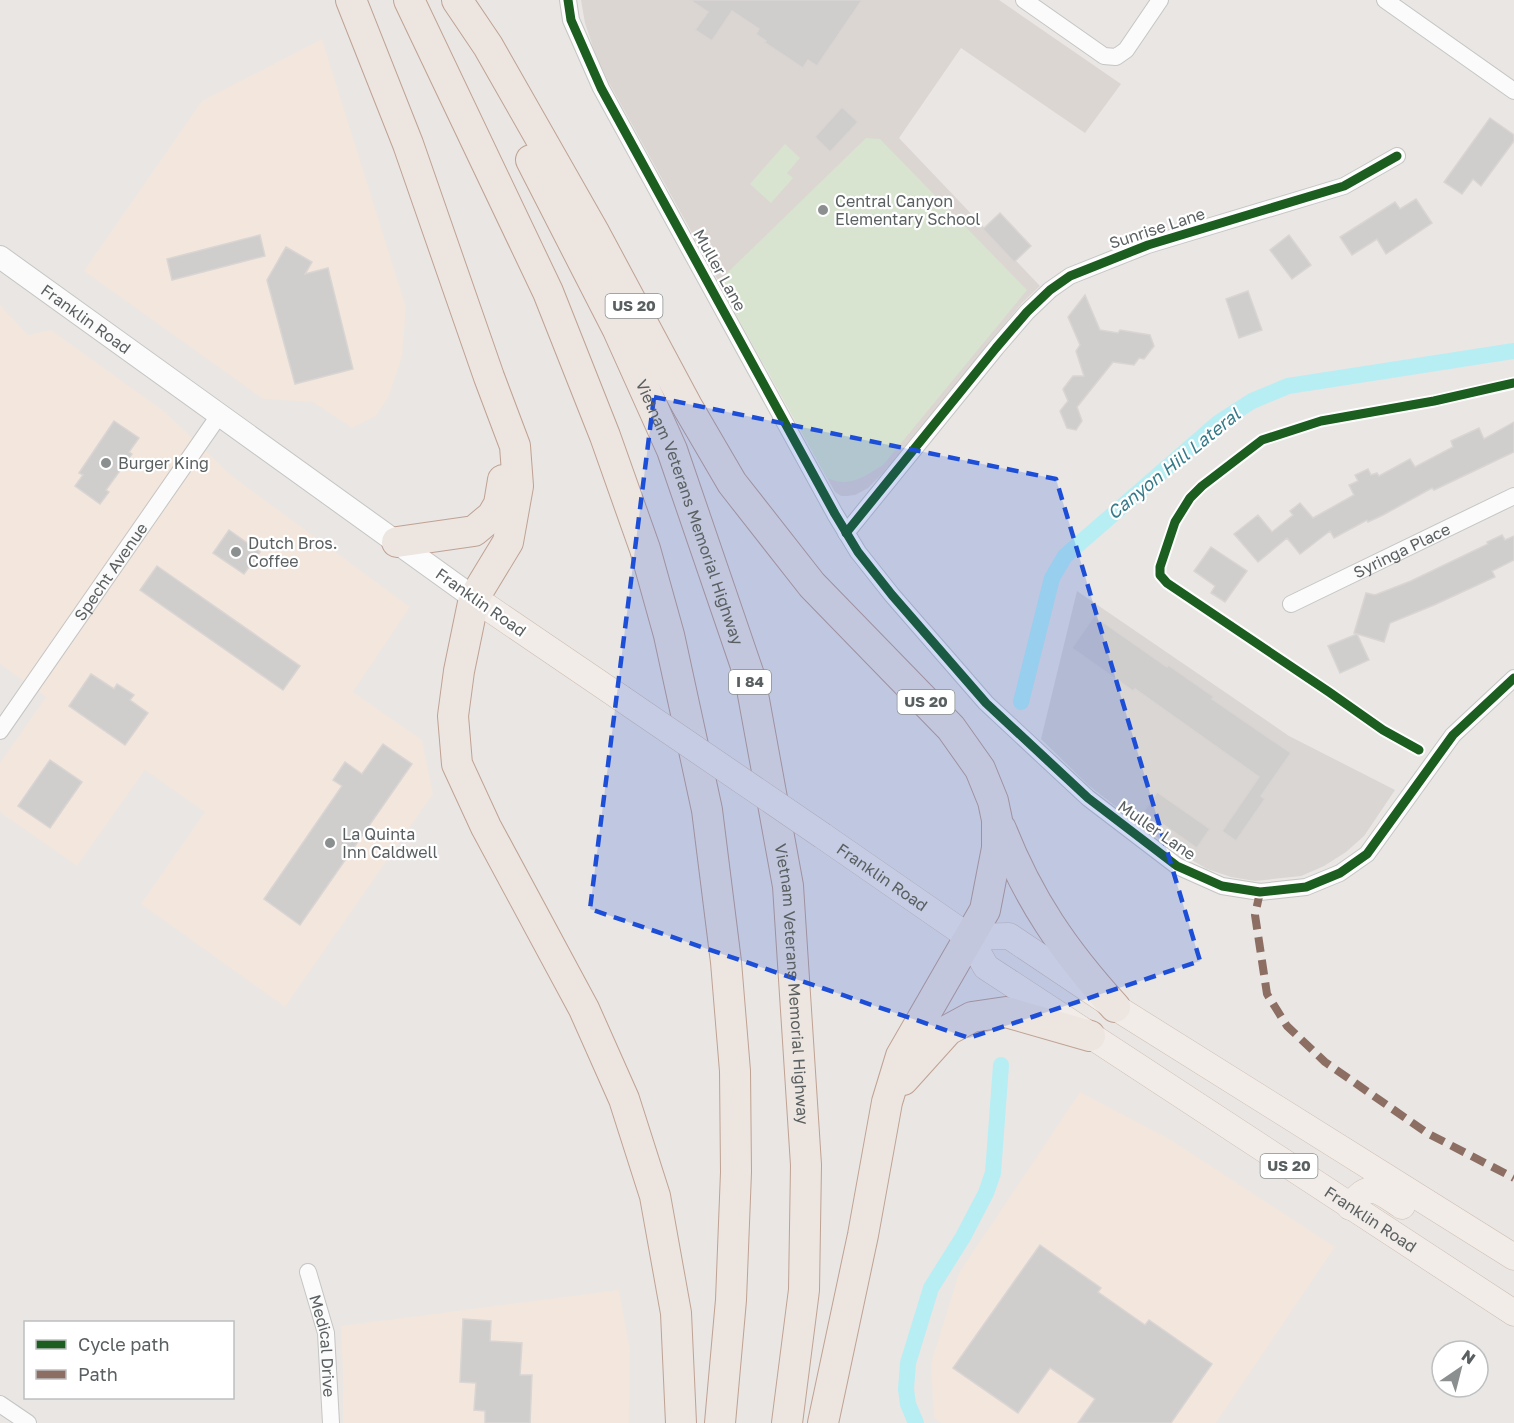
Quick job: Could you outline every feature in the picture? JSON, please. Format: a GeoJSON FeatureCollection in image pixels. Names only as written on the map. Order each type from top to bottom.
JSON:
{"type":"FeatureCollection","features":[{"type":"Feature","properties":{"kind":"highway"},"geometry":{"type":"LineString","coordinates":[[351,0],[408,144],[515,446],[518,486],[508,542],[474,597],[459,671],[453,716],[457,764],[486,827],[584,1009],[624,1099],[655,1196],[676,1313],[681,1423]]}},
{"type":"Feature","properties":{"kind":"highway"},"geometry":{"type":"LineString","coordinates":[[409,0],[553,303],[605,436],[645,549],[677,670],[707,810],[726,962],[735,1071],[736,1172],[730,1300],[720,1423]]}},
{"type":"Feature","properties":{"kind":"highway","name":"Vietnam Veterans Memorial Highway"},"geometry":{"type":"LineString","coordinates":[[451,0],[618,330],[672,450],[750,678],[788,886],[806,1165],[804,1290],[787,1423]]}},
{"type":"Feature","properties":{"kind":"highway","name":"US 20"},"geometry":{"type":"LineString","coordinates":[[458,0],[488,46],[589,224],[692,416],[732,483],[812,585],[951,728],[980,769],[1016,868],[1048,924],[1083,972],[1115,1007]]}},
{"type":"Feature","properties":{"kind":"highway"},"geometry":{"type":"LineString","coordinates":[[397,542],[474,531],[492,516],[500,504],[503,459],[489,377]]}},
{"type":"Feature","properties":{"kind":"highway","name":"US 20"},"geometry":{"type":"LineString","coordinates":[[969,937],[985,910],[997,848],[997,820]]}},
{"type":"Feature","properties":{"kind":"highway"},"geometry":{"type":"LineString","coordinates":[[823,1423],[887,1102],[901,1056],[969,937]]}},
{"type":"Feature","properties":{"kind":"highway"},"geometry":{"type":"LineString","coordinates":[[887,1102],[930,1048],[948,1030],[972,1017],[1006,1012],[1090,1036]]}},
{"type":"Feature","properties":{"kind":"main road","name":"Franklin Road"},"geometry":{"type":"LineString","coordinates":[[0,257],[474,597],[969,937],[986,967],[1514,1313]]}},
{"type":"Feature","properties":{"kind":"main road","name":"US 20"},"geometry":{"type":"LineString","coordinates":[[969,937],[1009,936],[1115,1007],[1514,1257]]}},
{"type":"Feature","properties":{"kind":"main road"},"geometry":{"type":"LineString","coordinates":[[1350,1207],[1358,1195],[1365,1190],[1373,1189],[1514,1275]]}},
{"type":"Feature","properties":{"kind":"street","name":"Muller Lane"},"geometry":{"type":"LineString","coordinates":[[568,0],[571,20],[602,88],[858,552],[892,595],[994,711],[1088,798],[1177,866],[1222,886],[1260,892],[1306,887],[1340,873],[1367,854],[1453,735],[1514,678]]}},
{"type":"Feature","properties":{"kind":"street"},"geometry":{"type":"LineString","coordinates":[[1024,0],[1104,56],[1116,57],[1126,50],[1160,0]]}},
{"type":"Feature","properties":{"kind":"street"},"geometry":{"type":"LineString","coordinates":[[1385,0],[1514,90]]}},
{"type":"Feature","properties":{"kind":"street","name":"Sunrise Lane"},"geometry":{"type":"LineString","coordinates":[[846,533],[1027,312],[1050,290],[1070,276],[1148,245],[1344,186],[1397,156]]}},
{"type":"Feature","properties":{"kind":"street","name":"Specht Avenue"},"geometry":{"type":"LineString","coordinates":[[0,731],[220,414]]}},
{"type":"Feature","properties":{"kind":"street","name":"Syringa Place"},"geometry":{"type":"LineString","coordinates":[[1291,604],[1514,496]]}},
{"type":"Feature","properties":{"kind":"street","name":"Medical Drive"},"geometry":{"type":"LineString","coordinates":[[308,1272],[326,1333],[331,1423]]}},
{"type":"Feature","properties":{"kind":"street"},"geometry":{"type":"LineString","coordinates":[[0,1404],[28,1423]]}},
{"type":"Feature","properties":{"kind":"highlighted area"},"geometry":{"type":"Polygon","coordinates":[[[654,397],[1056,479],[1200,961],[969,1038],[590,909],[654,397]]]}},
{"type":"Feature","properties":{"kind":"shaded area","name":"Central Canyon Elementary School"},"geometry":{"type":"Polygon","coordinates":[[[581,0],[999,0],[1121,84],[1085,133],[961,48],[899,138],[1040,286],[1022,303],[882,474],[868,488],[855,495],[847,496],[841,496],[835,492],[608,81],[585,23],[581,0]]]}},
{"type":"Feature","properties":{"kind":"shaded area"},"geometry":{"type":"Polygon","coordinates":[[[322,39],[406,307],[402,357],[389,396],[376,416],[352,428],[313,402],[263,399],[84,271],[202,101],[322,39]]]}},
{"type":"Feature","properties":{"kind":"shaded area"},"geometry":{"type":"Polygon","coordinates":[[[0,305],[28,335],[51,330],[165,412],[232,476],[410,607],[353,692],[422,740],[433,794],[285,1007],[141,904],[205,812],[145,770],[77,866],[0,812],[0,763],[46,697],[0,664],[0,305]]]}},
{"type":"Feature","properties":{"kind":"shaded area"},"geometry":{"type":"Polygon","coordinates":[[[1077,591],[1289,736],[1395,790],[1364,836],[1346,852],[1324,866],[1301,876],[1255,881],[1231,877],[1207,869],[1173,849],[1088,785],[1041,739],[1077,591]]]}},
{"type":"Feature","properties":{"kind":"shaded area"},"geometry":{"type":"Polygon","coordinates":[[[1080,1092],[1171,1140],[1335,1247],[1216,1423],[941,1423],[934,1418],[931,1364],[959,1273],[1080,1092]]]}},
{"type":"Feature","properties":{"kind":"shaded area"},"geometry":{"type":"Polygon","coordinates":[[[619,1290],[630,1350],[629,1423],[343,1423],[341,1326],[619,1290]]]}},
{"type":"Feature","properties":{"kind":"green space"},"geometry":{"type":"Polygon","coordinates":[[[866,138],[880,139],[1027,290],[883,465],[856,480],[843,482],[827,478],[718,282],[866,138]]]}},
{"type":"Feature","properties":{"kind":"green space"},"geometry":{"type":"Polygon","coordinates":[[[785,144],[800,158],[787,173],[793,178],[771,203],[750,184],[785,144]]]}},
{"type":"Feature","properties":{"kind":"building"},"geometry":{"type":"Polygon","coordinates":[[[690,0],[862,0],[817,66],[808,60],[803,68],[764,42],[766,41],[756,34],[759,29],[732,11],[712,41],[695,30],[708,12],[690,0]]]}},
{"type":"Feature","properties":{"kind":"building"},"geometry":{"type":"Polygon","coordinates":[[[842,107],[858,122],[830,152],[815,137],[842,107]]]}},
{"type":"Feature","properties":{"kind":"building"},"geometry":{"type":"Polygon","coordinates":[[[1490,118],[1514,135],[1514,141],[1481,186],[1473,179],[1462,194],[1444,182],[1490,118]]]}},
{"type":"Feature","properties":{"kind":"building"},"geometry":{"type":"Polygon","coordinates":[[[1416,199],[1432,223],[1386,254],[1377,239],[1352,255],[1340,237],[1395,202],[1400,209],[1416,199]]]}},
{"type":"Feature","properties":{"kind":"building"},"geometry":{"type":"Polygon","coordinates":[[[1000,213],[1031,246],[1014,262],[983,229],[1000,213]]]}},
{"type":"Feature","properties":{"kind":"building"},"geometry":{"type":"Polygon","coordinates":[[[260,235],[265,256],[172,280],[167,259],[260,235]]]}},
{"type":"Feature","properties":{"kind":"building"},"geometry":{"type":"Polygon","coordinates":[[[1289,235],[1311,265],[1292,279],[1270,250],[1289,235]]]}},
{"type":"Feature","properties":{"kind":"building"},"geometry":{"type":"Polygon","coordinates":[[[286,247],[312,262],[305,274],[328,268],[353,369],[295,384],[267,280],[286,247]]]}},
{"type":"Feature","properties":{"kind":"building"},"geometry":{"type":"Polygon","coordinates":[[[1248,291],[1262,330],[1239,338],[1226,299],[1248,291]]]}},
{"type":"Feature","properties":{"kind":"building"},"geometry":{"type":"Polygon","coordinates":[[[1085,295],[1100,330],[1118,333],[1120,330],[1150,335],[1154,346],[1144,359],[1139,358],[1134,365],[1113,362],[1077,407],[1082,421],[1076,430],[1067,428],[1060,411],[1068,401],[1063,389],[1073,376],[1084,376],[1076,351],[1080,345],[1068,317],[1085,295]]]}},
{"type":"Feature","properties":{"kind":"building","name":"Burger King"},"geometry":{"type":"Polygon","coordinates":[[[114,421],[139,438],[129,452],[132,454],[106,490],[109,492],[100,504],[75,486],[83,475],[79,473],[114,421]]]}},
{"type":"Feature","properties":{"kind":"building"},"geometry":{"type":"Polygon","coordinates":[[[1514,422],[1514,452],[1434,490],[1432,488],[1334,538],[1330,531],[1300,554],[1287,538],[1258,562],[1234,534],[1258,515],[1272,532],[1293,515],[1290,511],[1300,503],[1313,518],[1354,495],[1349,485],[1358,481],[1355,475],[1368,469],[1371,475],[1377,473],[1379,476],[1410,459],[1415,467],[1453,447],[1451,441],[1479,428],[1484,439],[1514,422]]]}},
{"type":"Feature","properties":{"kind":"building","name":"Dutch Bros. Coffee"},"geometry":{"type":"Polygon","coordinates":[[[229,530],[260,552],[244,574],[213,553],[229,530]]]}},
{"type":"Feature","properties":{"kind":"building"},"geometry":{"type":"Polygon","coordinates":[[[1502,535],[1505,540],[1514,536],[1514,560],[1492,571],[1495,577],[1390,623],[1384,642],[1354,633],[1366,593],[1375,595],[1411,581],[1502,535]]]}},
{"type":"Feature","properties":{"kind":"building"},"geometry":{"type":"Polygon","coordinates":[[[1211,547],[1247,571],[1225,602],[1211,593],[1215,586],[1194,571],[1211,547]]]}},
{"type":"Feature","properties":{"kind":"building"},"geometry":{"type":"Polygon","coordinates":[[[157,566],[300,666],[283,690],[140,590],[157,566]]]}},
{"type":"Feature","properties":{"kind":"building"},"geometry":{"type":"Polygon","coordinates":[[[1094,616],[1167,667],[1168,665],[1214,697],[1212,699],[1291,753],[1261,796],[1265,799],[1236,841],[1222,831],[1259,777],[1135,689],[1133,691],[1072,648],[1094,616]]]}},
{"type":"Feature","properties":{"kind":"building"},"geometry":{"type":"Polygon","coordinates":[[[1357,634],[1369,660],[1340,673],[1328,646],[1357,634]]]}},
{"type":"Feature","properties":{"kind":"building"},"geometry":{"type":"Polygon","coordinates":[[[91,674],[114,689],[117,684],[134,695],[130,700],[148,713],[125,745],[69,706],[91,674]]]}},
{"type":"Feature","properties":{"kind":"building","name":"La Quinta Inn Caldwell"},"geometry":{"type":"Polygon","coordinates":[[[383,744],[412,764],[300,925],[264,899],[342,786],[333,780],[345,762],[362,774],[383,744]]]}},
{"type":"Feature","properties":{"kind":"building"},"geometry":{"type":"Polygon","coordinates":[[[50,760],[82,782],[50,828],[18,806],[50,760]]]}},
{"type":"Feature","properties":{"kind":"building"},"geometry":{"type":"Polygon","coordinates":[[[1157,792],[1210,829],[1197,848],[1144,811],[1157,792]]]}},
{"type":"Feature","properties":{"kind":"building"},"geometry":{"type":"Polygon","coordinates":[[[1040,1245],[1101,1288],[1098,1292],[1145,1325],[1149,1320],[1212,1364],[1171,1423],[1078,1423],[1095,1399],[1050,1368],[1018,1413],[953,1368],[1040,1245]]]}},
{"type":"Feature","properties":{"kind":"building"},"geometry":{"type":"Polygon","coordinates":[[[463,1319],[491,1321],[490,1341],[522,1343],[520,1375],[532,1375],[530,1423],[485,1423],[485,1411],[474,1410],[476,1383],[460,1382],[463,1319]]]}},
{"type":"Feature","properties":{"kind":"waterway","name":"Canyon Hill Lateral"},"geometry":{"type":"LineString","coordinates":[[1021,702],[1052,578],[1065,556],[1218,423],[1252,401],[1288,386],[1514,351]]}},
{"type":"Feature","properties":{"kind":"waterway","name":"Canyon Hill Lateral"},"geometry":{"type":"LineString","coordinates":[[916,1423],[908,1404],[906,1389],[908,1363],[931,1288],[963,1237],[986,1193],[993,1173],[1001,1065]]}},
{"type":"Feature","properties":{"kind":"marked path"},"geometry":{"type":"LineString","coordinates":[[1260,892],[1255,915],[1267,994],[1287,1026],[1325,1062],[1427,1133],[1514,1178]]}},
{"type":"Feature","properties":{"kind":"cycle path"},"geometry":{"type":"LineString","coordinates":[[568,0],[571,20],[601,88],[858,552],[892,595],[986,703],[1088,798],[1177,866],[1222,886],[1260,892],[1306,887],[1340,873],[1367,854],[1453,735],[1514,678]]}},
{"type":"Feature","properties":{"kind":"cycle path"},"geometry":{"type":"LineString","coordinates":[[846,533],[1027,312],[1050,290],[1070,276],[1148,245],[1344,186],[1397,156]]}},
{"type":"Feature","properties":{"kind":"cycle path"},"geometry":{"type":"LineString","coordinates":[[1419,750],[1383,730],[1167,583],[1160,575],[1160,567],[1175,522],[1190,498],[1202,486],[1262,440],[1321,421],[1434,401],[1514,383]]}},
{"type":"Feature","properties":{"kind":"place","name":"Central Canyon Elementary School"},"geometry":{"type":"Point","coordinates":[823,210]}},
{"type":"Feature","properties":{"kind":"place","name":"Burger King"},"geometry":{"type":"Point","coordinates":[106,463]}},
{"type":"Feature","properties":{"kind":"place","name":"Dutch Bros. Coffee"},"geometry":{"type":"Point","coordinates":[236,552]}},
{"type":"Feature","properties":{"kind":"place","name":"La Quinta Inn Caldwell"},"geometry":{"type":"Point","coordinates":[330,843]}}]}
